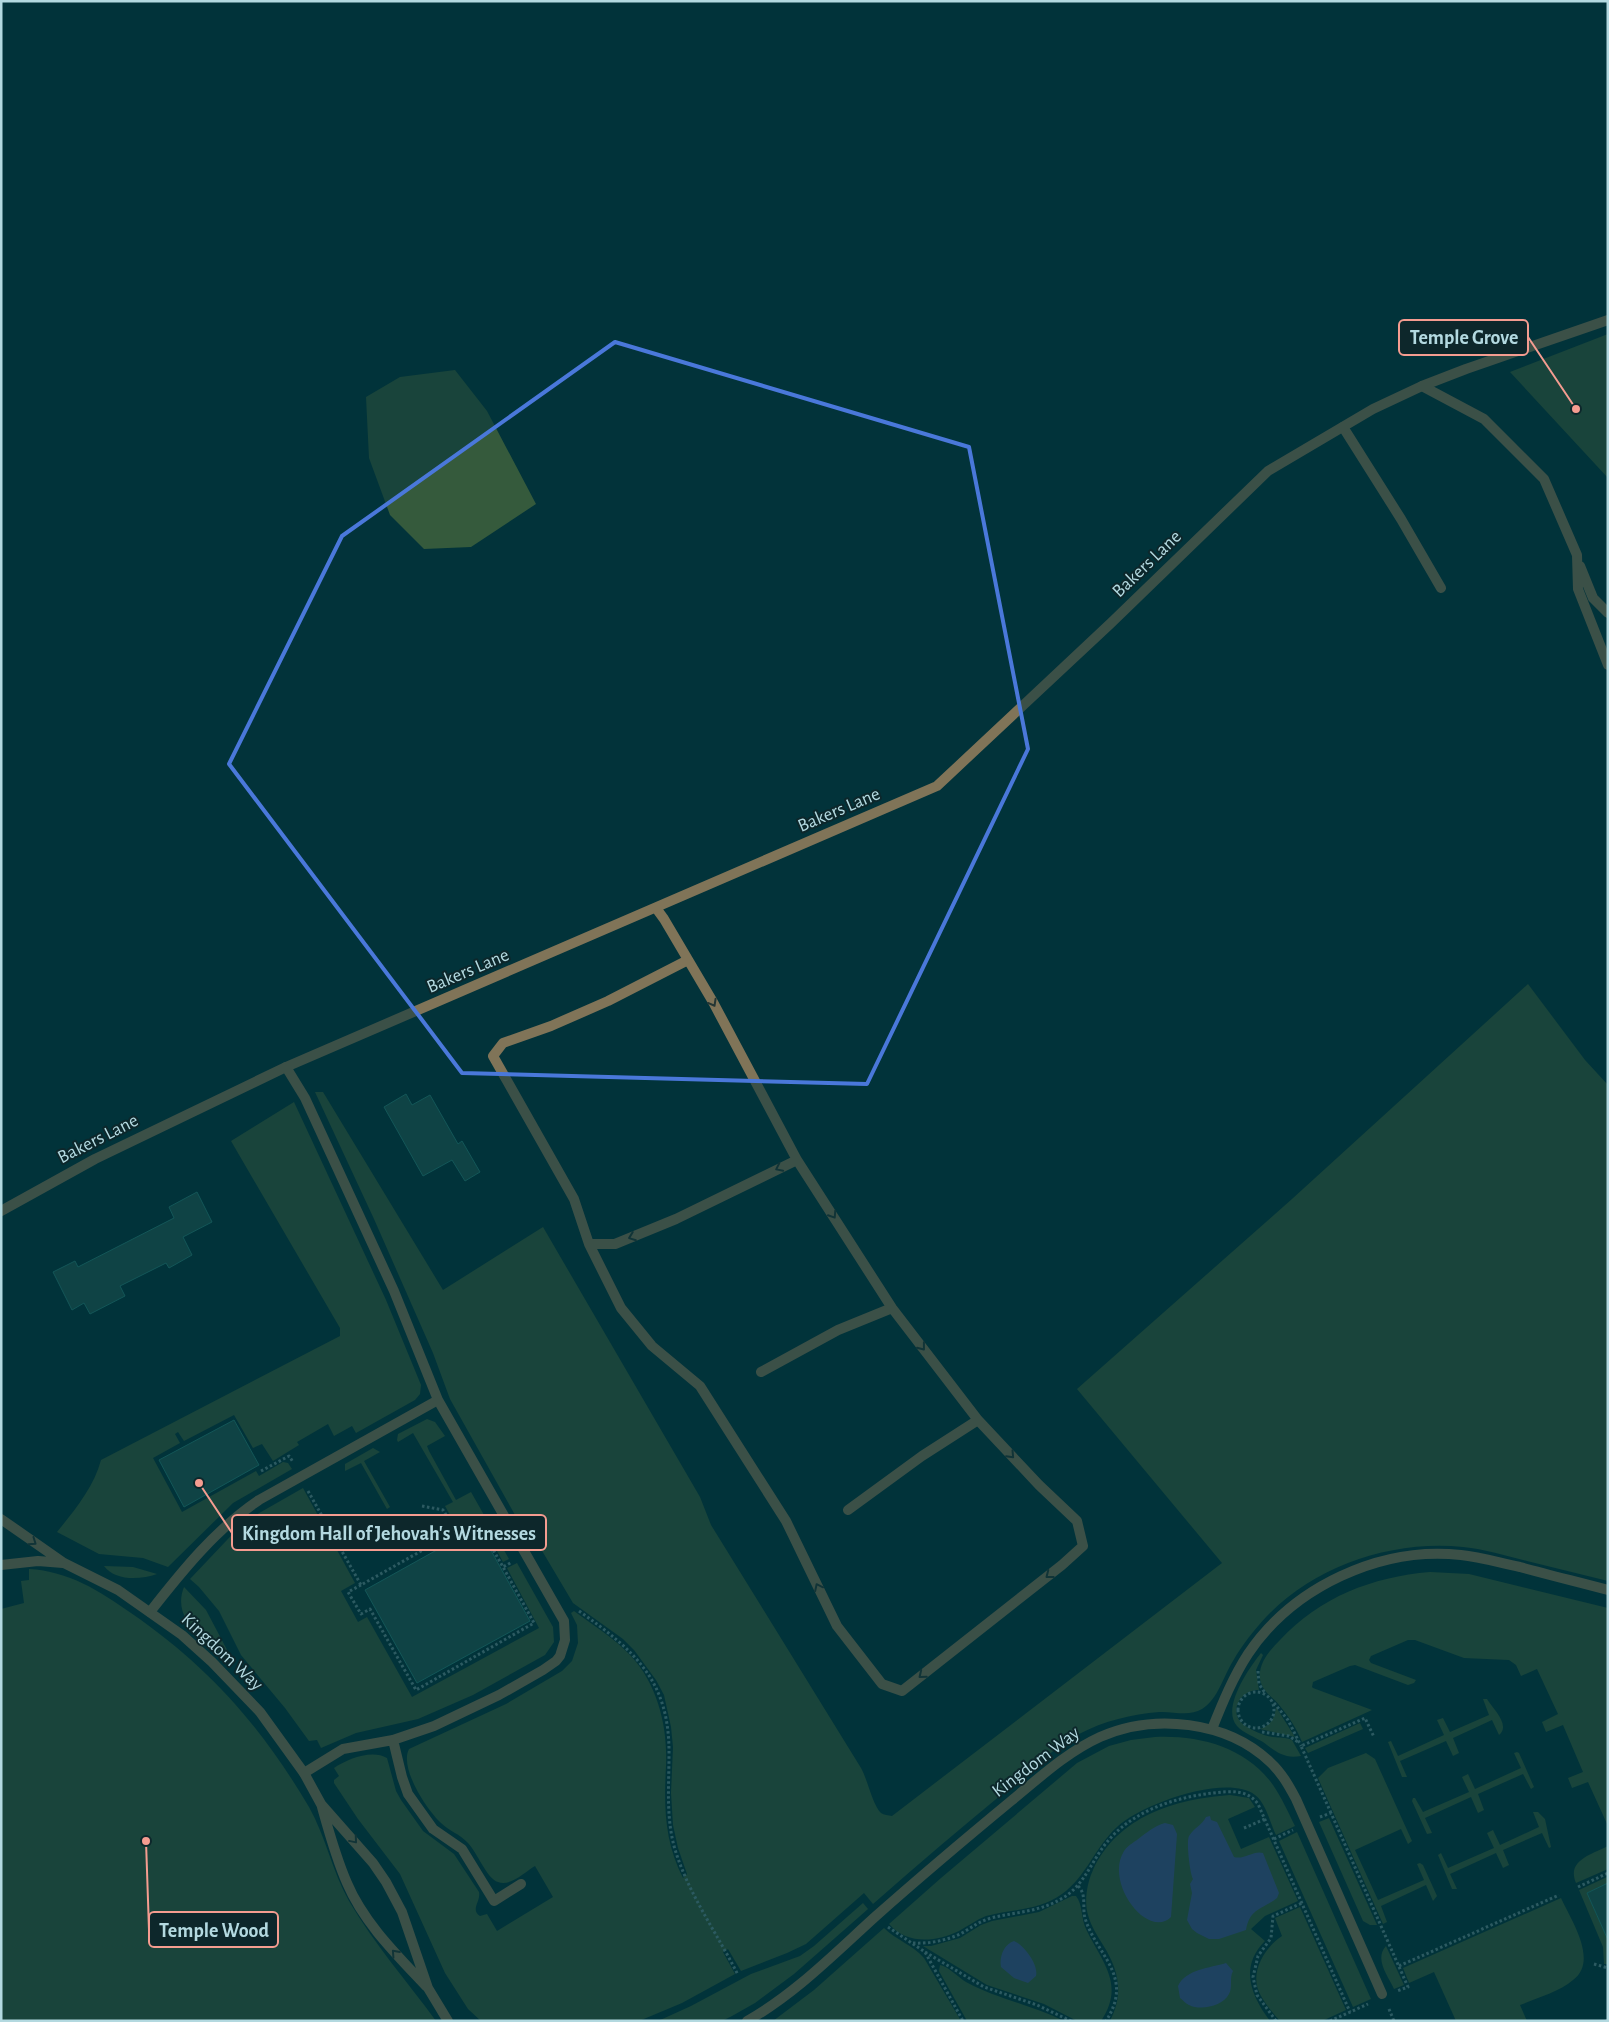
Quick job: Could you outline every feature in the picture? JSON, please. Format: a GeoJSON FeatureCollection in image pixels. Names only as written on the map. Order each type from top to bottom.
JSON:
{"type":"FeatureCollection","features":[{"type":"Feature","properties":{"kind":"street","name":"Bakers Lane"},"geometry":{"type":"LineString","coordinates":[[1,1212],[95,1159],[286,1067],[937,786],[1268,472],[1373,409],[1422,386],[1608,320]]}},
{"type":"Feature","properties":{"kind":"street"},"geometry":{"type":"LineString","coordinates":[[1422,386],[1484,419],[1544,479],[1577,555],[1593,598],[1608,613]]}},
{"type":"Feature","properties":{"kind":"street"},"geometry":{"type":"LineString","coordinates":[[1343,427],[1401,519],[1441,588]]}},
{"type":"Feature","properties":{"kind":"street"},"geometry":{"type":"LineString","coordinates":[[1577,555],[1578,589],[1608,666]]}},
{"type":"Feature","properties":{"kind":"street"},"geometry":{"type":"LineString","coordinates":[[656,908],[664,919],[713,1002],[797,1160],[892,1308],[978,1420],[1039,1485],[1077,1521],[1082,1546],[902,1691],[882,1684],[837,1626],[786,1521],[700,1386],[652,1346],[621,1308],[589,1244],[574,1199],[493,1056],[503,1043],[551,1026],[608,1001],[688,960]]}},
{"type":"Feature","properties":{"kind":"street"},"geometry":{"type":"LineString","coordinates":[[286,1067],[305,1098],[366,1229],[398,1300],[438,1400],[564,1621],[565,1640],[560,1656],[556,1661],[467,1712],[393,1740],[343,1750],[304,1773]]}},
{"type":"Feature","properties":{"kind":"street"},"geometry":{"type":"LineString","coordinates":[[589,1244],[615,1244],[669,1222],[797,1160]]}},
{"type":"Feature","properties":{"kind":"street"},"geometry":{"type":"LineString","coordinates":[[761,1372],[838,1330],[892,1308]]}},
{"type":"Feature","properties":{"kind":"street"},"geometry":{"type":"LineString","coordinates":[[150,1612],[177,1577],[238,1514],[259,1500],[438,1400]]}},
{"type":"Feature","properties":{"kind":"street"},"geometry":{"type":"LineString","coordinates":[[848,1510],[922,1456],[978,1420]]}},
{"type":"Feature","properties":{"kind":"street","name":"Kingdom Way"},"geometry":{"type":"LineString","coordinates":[[1,1519],[64,1563],[118,1590],[182,1635],[260,1712],[304,1773],[321,1804],[347,1884],[355,1898],[393,1952],[428,1988]]}},
{"type":"Feature","properties":{"kind":"street"},"geometry":{"type":"LineString","coordinates":[[1212,1729],[1240,1669],[1249,1654],[1273,1624],[1285,1612],[1317,1589],[1354,1570],[1396,1558],[1417,1555],[1461,1555],[1494,1561],[1608,1590]]}},
{"type":"Feature","properties":{"kind":"street","name":"Kingdom Way"},"geometry":{"type":"LineString","coordinates":[[1,1565],[38,1561],[64,1563]]}},
{"type":"Feature","properties":{"kind":"street","name":"Kingdom Way"},"geometry":{"type":"LineString","coordinates":[[747,2021],[792,1990],[1052,1768],[1082,1747],[1117,1731],[1144,1725],[1172,1724],[1212,1729],[1241,1742],[1261,1754],[1284,1777],[1303,1813],[1382,1994]]}},
{"type":"Feature","properties":{"kind":"street"},"geometry":{"type":"LineString","coordinates":[[393,1740],[408,1794],[433,1829],[462,1849],[494,1901],[521,1884]]}},
{"type":"Feature","properties":{"kind":"street","name":"Kingdom Way"},"geometry":{"type":"LineString","coordinates":[[321,1804],[373,1863],[386,1882],[402,1912],[428,1988],[448,2021]]}},
{"type":"Feature","properties":{"kind":"path"},"geometry":{"type":"LineString","coordinates":[[261,1471],[289,1456],[295,1467]]}},
{"type":"Feature","properties":{"kind":"path"},"geometry":{"type":"LineString","coordinates":[[305,1487],[361,1584]]}},
{"type":"Feature","properties":{"kind":"path"},"geometry":{"type":"LineString","coordinates":[[422,1506],[444,1510],[456,1531]]}},
{"type":"Feature","properties":{"kind":"path"},"geometry":{"type":"LineString","coordinates":[[476,1520],[534,1623],[416,1690],[370,1609],[361,1614],[348,1592],[361,1584],[476,1520]]}},
{"type":"Feature","properties":{"kind":"path"},"geometry":{"type":"LineString","coordinates":[[503,1567],[515,1560]]}},
{"type":"Feature","properties":{"kind":"path"},"geometry":{"type":"LineString","coordinates":[[574,1608],[614,1636],[632,1653],[659,1695],[665,1710],[669,1737],[668,1812],[680,1866],[738,1975]]}},
{"type":"Feature","properties":{"kind":"path"},"geometry":{"type":"LineString","coordinates":[[1259,1666],[1260,1687],[1288,1720],[1331,1812]]}},
{"type":"Feature","properties":{"kind":"path"},"geometry":{"type":"LineString","coordinates":[[1267,1695],[1260,1692],[1252,1692],[1245,1695],[1240,1702],[1238,1710],[1244,1724],[1271,1735],[1289,1736],[1301,1745]]}},
{"type":"Feature","properties":{"kind":"path"},"geometry":{"type":"LineString","coordinates":[[1252,1727],[1264,1726],[1270,1720],[1274,1709],[1272,1700]]}},
{"type":"Feature","properties":{"kind":"path"},"geometry":{"type":"LineString","coordinates":[[1301,1745],[1365,1718],[1374,1737]]}},
{"type":"Feature","properties":{"kind":"path"},"geometry":{"type":"LineString","coordinates":[[913,1943],[932,1942],[949,1938],[986,1920],[1043,1907],[1062,1899],[1078,1886],[1105,1845],[1124,1825],[1140,1814],[1163,1804],[1199,1794],[1242,1792],[1255,1800],[1265,1819],[1350,2012]]}},
{"type":"Feature","properties":{"kind":"path"},"geometry":{"type":"LineString","coordinates":[[1244,1828],[1265,1819]]}},
{"type":"Feature","properties":{"kind":"path"},"geometry":{"type":"LineString","coordinates":[[1274,1839],[1296,1829]]}},
{"type":"Feature","properties":{"kind":"path"},"geometry":{"type":"LineString","coordinates":[[1578,1887],[1608,1873]]}},
{"type":"Feature","properties":{"kind":"path"},"geometry":{"type":"LineString","coordinates":[[1078,1886],[1082,1889],[1084,1895],[1085,1918],[1106,1956],[1112,1970],[1116,1988],[1114,2005],[1106,2021]]}},
{"type":"Feature","properties":{"kind":"path"},"geometry":{"type":"LineString","coordinates":[[1399,1966],[1559,1895]]}},
{"type":"Feature","properties":{"kind":"path"},"geometry":{"type":"LineString","coordinates":[[1276,2021],[1262,2003],[1254,1986],[1256,1961],[1271,1938],[1273,1916],[1302,1903]]}},
{"type":"Feature","properties":{"kind":"path"},"geometry":{"type":"LineString","coordinates":[[878,1915],[893,1931],[984,1987],[1037,2005],[1071,2021]]}},
{"type":"Feature","properties":{"kind":"path"},"geometry":{"type":"LineString","coordinates":[[926,1952],[964,2021]]}},
{"type":"Feature","properties":{"kind":"path"},"geometry":{"type":"LineString","coordinates":[[1594,1964],[1608,1968]]}},
{"type":"Feature","properties":{"kind":"highlighted area"},"geometry":{"type":"Polygon","coordinates":[[[615,342],[969,447],[1028,749],[867,1084],[462,1073],[229,764],[342,536],[615,342]]]}},
{"type":"Feature","properties":{"kind":"green space"},"geometry":{"type":"Polygon","coordinates":[[[1608,334],[1608,478],[1510,372],[1608,334]]]}},
{"type":"Feature","properties":{"kind":"green space"},"geometry":{"type":"Polygon","coordinates":[[[455,370],[487,411],[536,504],[471,547],[424,549],[390,515],[369,458],[366,397],[400,377],[455,370]]]}},
{"type":"Feature","properties":{"kind":"green space"},"geometry":{"type":"Polygon","coordinates":[[[1528,984],[1585,1060],[1608,1085],[1608,1581],[1487,1551],[1463,1547],[1409,1548],[1383,1552],[1357,1560],[1332,1570],[1309,1583],[1287,1598],[1267,1616],[1240,1649],[1208,1705],[1192,1713],[1159,1712],[1128,1716],[1098,1725],[1079,1734],[1042,1760],[873,1904],[864,1893],[806,1944],[741,1971],[728,1949],[723,1952],[735,1974],[682,2003],[639,2021],[481,2021],[468,2009],[445,1973],[400,1874],[358,1819],[334,1783],[334,1780],[339,1776],[334,1768],[360,1756],[381,1755],[387,1758],[396,1791],[401,1800],[423,1831],[454,1854],[479,1892],[477,1913],[480,1916],[487,1914],[497,1931],[553,1897],[535,1866],[512,1881],[503,1883],[494,1880],[490,1876],[468,1843],[441,1823],[422,1799],[408,1767],[407,1757],[409,1749],[506,1704],[562,1671],[572,1661],[578,1643],[577,1625],[571,1613],[574,1611],[611,1638],[631,1656],[648,1680],[654,1694],[663,1722],[665,1737],[665,1809],[669,1837],[672,1851],[683,1878],[687,1874],[678,1848],[673,1825],[671,1793],[673,1747],[671,1727],[664,1695],[656,1680],[634,1650],[623,1639],[573,1603],[538,1544],[533,1547],[450,1399],[433,1353],[315,1092],[323,1092],[443,1290],[543,1227],[700,1497],[711,1525],[861,1768],[878,1809],[882,1814],[892,1816],[1222,1563],[1077,1389],[1292,1199],[1528,984]]]}},
{"type":"Feature","properties":{"kind":"green space"},"geometry":{"type":"Polygon","coordinates":[[[294,1102],[386,1300],[421,1385],[420,1394],[415,1400],[356,1433],[352,1426],[334,1436],[328,1424],[297,1442],[299,1445],[273,1461],[262,1444],[253,1448],[234,1415],[184,1441],[178,1432],[175,1434],[180,1443],[153,1458],[182,1512],[256,1471],[259,1476],[283,1462],[288,1463],[292,1469],[233,1503],[168,1567],[143,1558],[99,1554],[57,1532],[77,1507],[94,1480],[101,1460],[340,1336],[340,1328],[231,1141],[294,1102]]]}},
{"type":"Feature","properties":{"kind":"green space"},"geometry":{"type":"Polygon","coordinates":[[[427,1419],[435,1422],[445,1436],[427,1446],[456,1500],[471,1492],[509,1559],[503,1562],[477,1514],[456,1526],[445,1506],[453,1502],[413,1433],[398,1442],[398,1434],[427,1419]]]}},
{"type":"Feature","properties":{"kind":"green space"},"geometry":{"type":"Polygon","coordinates":[[[373,1448],[380,1452],[364,1461],[390,1507],[387,1509],[361,1463],[345,1471],[345,1464],[373,1448]]]}},
{"type":"Feature","properties":{"kind":"green space"},"geometry":{"type":"Polygon","coordinates":[[[303,1488],[355,1583],[341,1591],[358,1622],[367,1617],[412,1697],[539,1628],[507,1568],[517,1563],[553,1627],[554,1642],[545,1655],[473,1695],[418,1719],[356,1733],[321,1748],[317,1740],[309,1741],[285,1708],[241,1655],[219,1611],[190,1579],[245,1521],[303,1488]]]}},
{"type":"Feature","properties":{"kind":"green space"},"geometry":{"type":"Polygon","coordinates":[[[104,1566],[133,1567],[157,1574],[136,1578],[121,1577],[104,1566]]]}},
{"type":"Feature","properties":{"kind":"green space"},"geometry":{"type":"Polygon","coordinates":[[[29,1569],[70,1578],[107,1597],[185,1655],[231,1700],[272,1750],[309,1807],[343,1890],[359,1917],[436,2021],[1,2021],[1,1609],[24,1603],[21,1581],[29,1580],[29,1569]]]}},
{"type":"Feature","properties":{"kind":"green space"},"geometry":{"type":"Polygon","coordinates":[[[1430,1572],[1469,1574],[1608,1608],[1608,1826],[1588,1782],[1572,1788],[1568,1778],[1583,1772],[1563,1725],[1546,1732],[1542,1722],[1558,1714],[1537,1669],[1521,1676],[1516,1665],[1509,1660],[1464,1658],[1415,1640],[1408,1640],[1371,1656],[1369,1660],[1371,1663],[1416,1680],[1414,1683],[1408,1685],[1355,1665],[1313,1682],[1313,1688],[1372,1710],[1302,1742],[1287,1714],[1265,1691],[1260,1679],[1263,1662],[1272,1648],[1312,1612],[1348,1592],[1368,1584],[1430,1572]]]}},
{"type":"Feature","properties":{"kind":"green space"},"geometry":{"type":"Polygon","coordinates":[[[184,1587],[206,1610],[233,1664],[204,1640],[187,1621],[181,1600],[184,1587]]]}},
{"type":"Feature","properties":{"kind":"green space"},"geometry":{"type":"Polygon","coordinates":[[[1261,1653],[1263,1655],[1256,1670],[1259,1690],[1247,1693],[1238,1702],[1237,1714],[1239,1720],[1254,1731],[1292,1740],[1301,1756],[1285,1756],[1276,1752],[1237,1726],[1233,1718],[1232,1709],[1238,1688],[1261,1653]]]}},
{"type":"Feature","properties":{"kind":"green space"},"geometry":{"type":"Polygon","coordinates":[[[1483,1699],[1487,1699],[1502,1722],[1503,1727],[1499,1735],[1492,1720],[1453,1738],[1459,1753],[1453,1756],[1446,1741],[1400,1761],[1407,1777],[1402,1777],[1388,1742],[1391,1741],[1398,1756],[1444,1735],[1437,1720],[1443,1718],[1450,1732],[1489,1715],[1483,1699]]]}},
{"type":"Feature","properties":{"kind":"green space"},"geometry":{"type":"Polygon","coordinates":[[[1276,1707],[1295,1737],[1260,1729],[1272,1721],[1276,1707]]]}},
{"type":"Feature","properties":{"kind":"green space"},"geometry":{"type":"Polygon","coordinates":[[[1360,1723],[1363,1729],[1308,1753],[1305,1748],[1360,1723]]]}},
{"type":"Feature","properties":{"kind":"green space"},"geometry":{"type":"Polygon","coordinates":[[[1155,1737],[1188,1738],[1205,1741],[1220,1746],[1249,1761],[1273,1785],[1295,1826],[1276,1835],[1265,1808],[1259,1799],[1242,1789],[1224,1788],[1184,1795],[1163,1801],[1128,1818],[1109,1835],[1078,1879],[1062,1894],[1044,1904],[986,1916],[950,1935],[931,1939],[922,1940],[904,1936],[889,1924],[1077,1763],[1109,1746],[1131,1740],[1155,1737]]]}},
{"type":"Feature","properties":{"kind":"green space"},"geometry":{"type":"Polygon","coordinates":[[[1517,1752],[1534,1787],[1531,1789],[1523,1774],[1478,1794],[1484,1810],[1478,1813],[1471,1797],[1425,1818],[1432,1833],[1427,1834],[1412,1801],[1413,1798],[1415,1798],[1423,1812],[1469,1792],[1462,1777],[1468,1774],[1475,1789],[1521,1768],[1514,1753],[1517,1752]]]}},
{"type":"Feature","properties":{"kind":"green space"},"geometry":{"type":"Polygon","coordinates":[[[1366,1753],[1375,1759],[1412,1841],[1408,1844],[1401,1829],[1355,1850],[1378,1900],[1424,1880],[1417,1864],[1420,1863],[1423,1865],[1437,1896],[1433,1901],[1426,1885],[1381,1906],[1387,1922],[1383,1924],[1318,1778],[1328,1768],[1366,1753]]]}},
{"type":"Feature","properties":{"kind":"green space"},"geometry":{"type":"Polygon","coordinates":[[[1230,1795],[1249,1798],[1255,1807],[1228,1819],[1241,1849],[1269,1837],[1298,1901],[1265,1916],[1251,1929],[1265,1941],[1252,1961],[1250,1971],[1253,1992],[1270,2021],[1110,2021],[1117,2001],[1118,1982],[1113,1964],[1092,1927],[1088,1915],[1086,1904],[1087,1892],[1093,1870],[1104,1851],[1117,1836],[1150,1814],[1169,1806],[1189,1801],[1230,1795]]]}},
{"type":"Feature","properties":{"kind":"green space"},"geometry":{"type":"Polygon","coordinates":[[[1533,1812],[1538,1812],[1545,1819],[1551,1847],[1549,1848],[1542,1833],[1503,1850],[1509,1865],[1503,1868],[1496,1853],[1450,1874],[1457,1889],[1452,1889],[1438,1855],[1441,1853],[1448,1868],[1494,1848],[1487,1833],[1493,1830],[1500,1845],[1539,1827],[1533,1812]]]}},
{"type":"Feature","properties":{"kind":"green space"},"geometry":{"type":"Polygon","coordinates":[[[1329,1818],[1377,1925],[1370,1925],[1363,1921],[1319,1822],[1329,1818]]]}},
{"type":"Feature","properties":{"kind":"green space"},"geometry":{"type":"Polygon","coordinates":[[[1297,1832],[1371,1999],[1353,2007],[1279,1841],[1297,1832]]]}},
{"type":"Feature","properties":{"kind":"green space"},"geometry":{"type":"Polygon","coordinates":[[[1608,1846],[1608,1869],[1576,1883],[1574,1875],[1578,1863],[1589,1855],[1608,1846]]]}},
{"type":"Feature","properties":{"kind":"green space"},"geometry":{"type":"Polygon","coordinates":[[[1607,1877],[1608,1886],[1606,1884],[1587,1893],[1608,1940],[1608,1964],[1604,1964],[1603,1947],[1579,1890],[1607,1877]]]}},
{"type":"Feature","properties":{"kind":"green space"},"geometry":{"type":"Polygon","coordinates":[[[1072,1896],[1076,1896],[1078,1900],[1084,1925],[1104,1962],[1111,1984],[1108,2008],[1101,2021],[1077,2021],[1044,2004],[987,1985],[923,1946],[931,1946],[960,1938],[981,1925],[992,1921],[1039,1912],[1072,1896]]]}},
{"type":"Feature","properties":{"kind":"green space"},"geometry":{"type":"Polygon","coordinates":[[[1561,1898],[1580,1940],[1584,1962],[1580,1972],[1573,1980],[1555,1991],[1520,2005],[1527,2021],[1456,2021],[1434,1972],[1409,1983],[1403,1968],[1561,1898]]]}},
{"type":"Feature","properties":{"kind":"green space"},"geometry":{"type":"Polygon","coordinates":[[[863,1903],[868,1909],[794,1974],[755,2003],[722,2021],[658,2021],[751,1974],[800,1956],[863,1903]]]}},
{"type":"Feature","properties":{"kind":"green space"},"geometry":{"type":"Polygon","coordinates":[[[1300,1907],[1346,2010],[1322,2021],[1280,2021],[1265,2003],[1257,1988],[1256,1979],[1260,1962],[1269,1947],[1282,1936],[1275,1918],[1300,1907]]]}},
{"type":"Feature","properties":{"kind":"green space"},"geometry":{"type":"Polygon","coordinates":[[[884,1928],[924,1958],[961,2021],[773,2021],[814,1990],[884,1928]]]}},
{"type":"Feature","properties":{"kind":"green space"},"geometry":{"type":"Polygon","coordinates":[[[1386,1946],[1404,1985],[1394,1989],[1383,1968],[1381,1956],[1386,1946]]]}},
{"type":"Feature","properties":{"kind":"green space"},"geometry":{"type":"Polygon","coordinates":[[[940,1965],[978,1988],[1064,2021],[967,2021],[939,1971],[940,1965]]]}},
{"type":"Feature","properties":{"kind":"water"},"geometry":{"type":"Polygon","coordinates":[[[1210,1816],[1211,1820],[1217,1822],[1234,1857],[1238,1858],[1260,1852],[1263,1853],[1279,1893],[1277,1898],[1257,1910],[1250,1917],[1246,1930],[1219,1939],[1209,1939],[1197,1933],[1192,1929],[1187,1920],[1192,1893],[1190,1884],[1193,1879],[1188,1839],[1206,1817],[1210,1816]]]}},
{"type":"Feature","properties":{"kind":"water"},"geometry":{"type":"Polygon","coordinates":[[[1165,1823],[1173,1825],[1177,1834],[1171,1917],[1162,1922],[1151,1921],[1141,1915],[1131,1905],[1124,1892],[1119,1864],[1124,1851],[1128,1847],[1153,1828],[1165,1823]]]}},
{"type":"Feature","properties":{"kind":"water"},"geometry":{"type":"Polygon","coordinates":[[[1014,1941],[1026,1951],[1035,1966],[1036,1976],[1028,1983],[1014,1978],[1001,1967],[1003,1951],[1007,1945],[1014,1941]]]}},
{"type":"Feature","properties":{"kind":"water"},"geometry":{"type":"Polygon","coordinates":[[[1226,1963],[1233,1971],[1229,1994],[1222,2002],[1199,2008],[1188,2004],[1180,1998],[1178,1986],[1187,1976],[1199,1970],[1226,1963]]]}},
{"type":"Feature","properties":{"kind":"building"},"geometry":{"type":"Polygon","coordinates":[[[406,1094],[412,1105],[430,1095],[458,1144],[462,1141],[480,1172],[465,1181],[452,1160],[423,1176],[384,1107],[406,1094]]]}},
{"type":"Feature","properties":{"kind":"building"},"geometry":{"type":"Polygon","coordinates":[[[197,1192],[212,1222],[183,1237],[192,1255],[169,1268],[166,1263],[120,1286],[125,1296],[90,1314],[84,1303],[72,1310],[53,1272],[75,1261],[78,1267],[174,1218],[169,1207],[197,1192]]]}},
{"type":"Feature","properties":{"kind":"building"},"geometry":{"type":"Polygon","coordinates":[[[234,1420],[259,1465],[184,1507],[159,1460],[234,1420]]]}},
{"type":"Feature","properties":{"kind":"building"},"geometry":{"type":"Polygon","coordinates":[[[478,1527],[530,1621],[417,1683],[365,1590],[478,1527]]]}},
{"type":"Feature","properties":{"kind":"building"},"geometry":{"type":"Polygon","coordinates":[[[1608,1883],[1608,1940],[1587,1893],[1608,1883]]]}},
{"type":"Feature","properties":{"kind":"place","name":"Temple Grove"},"geometry":{"type":"Point","coordinates":[1576,409]}},
{"type":"Feature","properties":{"kind":"place","name":"Kingdom Hall of Jehovah's Witnesses"},"geometry":{"type":"Point","coordinates":[199,1483]}},
{"type":"Feature","properties":{"kind":"place","name":"Temple Wood"},"geometry":{"type":"Point","coordinates":[146,1841]}}]}
